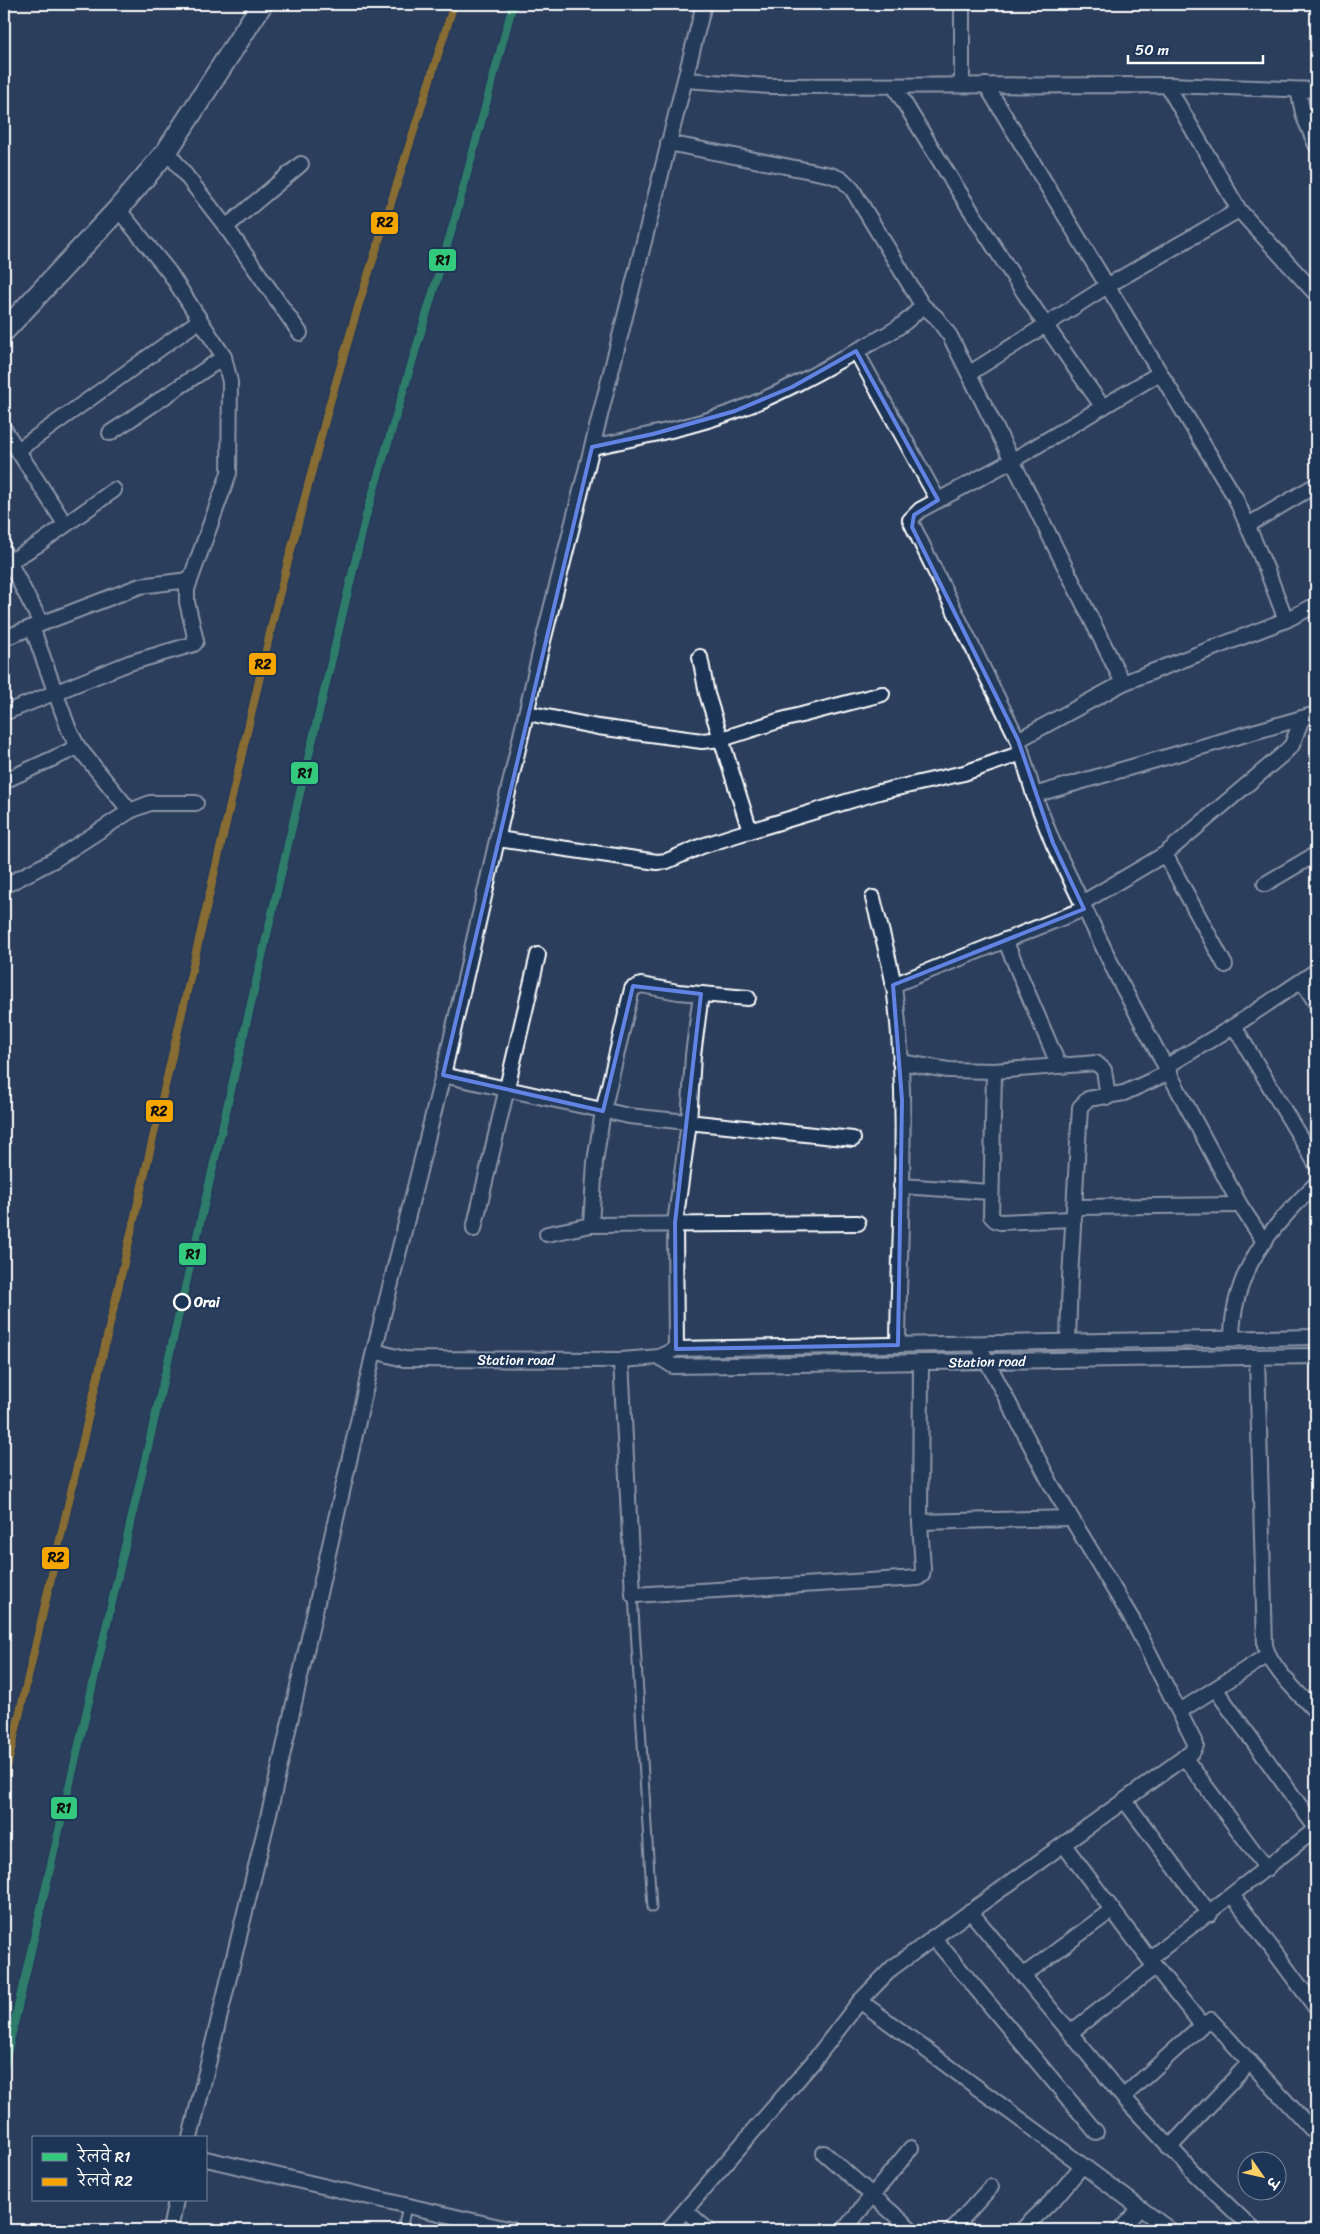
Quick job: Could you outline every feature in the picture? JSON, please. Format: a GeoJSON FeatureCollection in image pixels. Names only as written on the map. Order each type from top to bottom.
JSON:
{"type":"FeatureCollection","features":[{"type":"Feature","properties":{"kind":"street"},"geometry":{"type":"LineString","coordinates":[[4,331],[118,209],[167,151],[262,4]]}},
{"type":"Feature","properties":{"kind":"street"},"geometry":{"type":"LineString","coordinates":[[190,2136],[271,1805],[374,1351],[443,1075],[526,713],[704,4]]}},
{"type":"Feature","properties":{"kind":"street"},"geometry":{"type":"LineString","coordinates":[[962,4],[962,85]]}},
{"type":"Feature","properties":{"kind":"street"},"geometry":{"type":"LineString","coordinates":[[686,80],[769,86],[1167,85],[1316,90]]}},
{"type":"Feature","properties":{"kind":"street"},"geometry":{"type":"LineString","coordinates":[[986,85],[1235,497],[1286,620]]}},
{"type":"Feature","properties":{"kind":"street"},"geometry":{"type":"LineString","coordinates":[[1167,85],[1239,210],[1316,294]]}},
{"type":"Feature","properties":{"kind":"street"},"geometry":{"type":"LineString","coordinates":[[894,86],[980,228],[1044,325],[1103,407]]}},
{"type":"Feature","properties":{"kind":"street"},"geometry":{"type":"LineString","coordinates":[[1298,90],[1304,117],[1316,145]]}},
{"type":"Feature","properties":{"kind":"street"},"geometry":{"type":"LineString","coordinates":[[668,143],[823,173],[843,180],[852,189],[922,305],[936,318],[950,336],[1123,683]]}},
{"type":"Feature","properties":{"kind":"street"},"geometry":{"type":"LineString","coordinates":[[167,151],[226,227],[300,333]]}},
{"type":"Feature","properties":{"kind":"street"},"geometry":{"type":"LineString","coordinates":[[226,227],[301,164]]}},
{"type":"Feature","properties":{"kind":"street"},"geometry":{"type":"LineString","coordinates":[[4,713],[129,664],[194,644],[197,637],[187,602],[189,580],[229,473],[230,382],[224,357],[169,272],[118,209]]}},
{"type":"Feature","properties":{"kind":"street"},"geometry":{"type":"LineString","coordinates":[[970,373],[1107,286],[1239,210]]}},
{"type":"Feature","properties":{"kind":"street"},"geometry":{"type":"LineString","coordinates":[[592,446],[653,434],[735,411],[792,387],[890,332],[916,314],[922,305]]}},
{"type":"Feature","properties":{"kind":"street"},"geometry":{"type":"LineString","coordinates":[[18,450],[200,320]]}},
{"type":"Feature","properties":{"kind":"street"},"geometry":{"type":"LineString","coordinates":[[856,351],[938,500]]}},
{"type":"Feature","properties":{"kind":"street"},"geometry":{"type":"LineString","coordinates":[[110,433],[224,357]]}},
{"type":"Feature","properties":{"kind":"street"},"geometry":{"type":"LineString","coordinates":[[1160,373],[1013,460],[938,500],[914,515],[910,520],[1020,747],[1034,795],[1053,843],[1118,980],[1168,1069],[1240,1205],[1263,1240]]}},
{"type":"Feature","properties":{"kind":"street"},"geometry":{"type":"LineString","coordinates":[[4,429],[65,524]]}},
{"type":"Feature","properties":{"kind":"street"},"geometry":{"type":"LineString","coordinates":[[1248,525],[1316,485]]}},
{"type":"Feature","properties":{"kind":"street"},"geometry":{"type":"LineString","coordinates":[[114,490],[39,544],[7,557],[36,625],[55,692],[78,747],[130,811]]}},
{"type":"Feature","properties":{"kind":"street"},"geometry":{"type":"LineString","coordinates":[[4,638],[140,586],[189,580]]}},
{"type":"Feature","properties":{"kind":"street"},"geometry":{"type":"LineString","coordinates":[[498,839],[656,862],[667,861],[702,846],[879,792],[964,773],[1020,747],[1123,683],[1286,620],[1316,605]]}},
{"type":"Feature","properties":{"kind":"street"},"geometry":{"type":"LineString","coordinates":[[700,656],[707,694],[750,831]]}},
{"type":"Feature","properties":{"kind":"street"},"geometry":{"type":"LineString","coordinates":[[526,713],[598,727],[683,740],[722,739],[778,721],[882,694]]}},
{"type":"Feature","properties":{"kind":"street"},"geometry":{"type":"LineString","coordinates":[[1034,795],[1316,714]]}},
{"type":"Feature","properties":{"kind":"street"},"geometry":{"type":"LineString","coordinates":[[893,985],[1083,906],[1165,854],[1282,755],[1292,745],[1302,718]]}},
{"type":"Feature","properties":{"kind":"street"},"geometry":{"type":"LineString","coordinates":[[4,781],[78,747]]}},
{"type":"Feature","properties":{"kind":"street"},"geometry":{"type":"LineString","coordinates":[[4,886],[54,860],[130,811],[150,803],[196,803]]}},
{"type":"Feature","properties":{"kind":"street"},"geometry":{"type":"LineString","coordinates":[[1165,854],[1225,965]]}},
{"type":"Feature","properties":{"kind":"street"},"geometry":{"type":"LineString","coordinates":[[1265,884],[1316,854]]}},
{"type":"Feature","properties":{"kind":"street"},"geometry":{"type":"LineString","coordinates":[[873,898],[893,985],[900,1062],[902,1100],[898,1345]]}},
{"type":"Feature","properties":{"kind":"street"},"geometry":{"type":"LineString","coordinates":[[1005,940],[1059,1066]]}},
{"type":"Feature","properties":{"kind":"street"},"geometry":{"type":"LineString","coordinates":[[474,1229],[538,955]]}},
{"type":"Feature","properties":{"kind":"street"},"geometry":{"type":"LineString","coordinates":[[1068,1340],[1080,1107],[1088,1099],[1124,1093],[1168,1069],[1316,971]]}},
{"type":"Feature","properties":{"kind":"street"},"geometry":{"type":"LineString","coordinates":[[1302,981],[1316,1003]]}},
{"type":"Feature","properties":{"kind":"street"},"geometry":{"type":"LineString","coordinates":[[592,1225],[595,1162],[603,1111],[632,989],[641,985],[701,994],[748,998]]}},
{"type":"Feature","properties":{"kind":"street"},"geometry":{"type":"LineString","coordinates":[[676,1348],[675,1223],[689,1123],[693,1055],[701,994]]}},
{"type":"Feature","properties":{"kind":"street"},"geometry":{"type":"LineString","coordinates":[[1234,1026],[1316,1164]]}},
{"type":"Feature","properties":{"kind":"street"},"geometry":{"type":"LineString","coordinates":[[900,1062],[948,1070],[994,1071],[1087,1063],[1101,1065],[1104,1070],[1108,1097]]}},
{"type":"Feature","properties":{"kind":"street"},"geometry":{"type":"LineString","coordinates":[[994,1071],[990,1208],[995,1220],[1075,1213],[1240,1205]]}},
{"type":"Feature","properties":{"kind":"street"},"geometry":{"type":"LineString","coordinates":[[443,1075],[603,1111],[689,1123],[853,1139]]}},
{"type":"Feature","properties":{"kind":"street"},"geometry":{"type":"LineString","coordinates":[[1232,1337],[1232,1314],[1242,1281],[1263,1240],[1316,1184]]}},
{"type":"Feature","properties":{"kind":"street"},"geometry":{"type":"LineString","coordinates":[[900,1186],[990,1192]]}},
{"type":"Feature","properties":{"kind":"street"},"geometry":{"type":"LineString","coordinates":[[548,1234],[592,1225],[858,1223]]}},
{"type":"Feature","properties":{"kind":"street","name":"Station road"},"geometry":{"type":"LineString","coordinates":[[374,1351],[404,1359],[621,1360],[659,1357],[676,1348],[1316,1337]]}},
{"type":"Feature","properties":{"kind":"street"},"geometry":{"type":"LineString","coordinates":[[668,2230],[813,2062],[860,2001],[892,1968],[1125,1801],[1193,1751],[1196,1745],[1133,1621],[1052,1486],[978,1344]]}},
{"type":"Feature","properties":{"kind":"street","name":"Station road"},"geometry":{"type":"LineString","coordinates":[[659,1357],[673,1366],[1316,1356]]}},
{"type":"Feature","properties":{"kind":"street"},"geometry":{"type":"LineString","coordinates":[[1257,1357],[1264,1637],[1268,1654],[1316,1712]]}},
{"type":"Feature","properties":{"kind":"street"},"geometry":{"type":"LineString","coordinates":[[621,1360],[633,1595],[918,1578],[923,1569],[920,1522],[921,1362]]}},
{"type":"Feature","properties":{"kind":"street"},"geometry":{"type":"LineString","coordinates":[[920,1522],[1071,1518]]}},
{"type":"Feature","properties":{"kind":"street"},"geometry":{"type":"LineString","coordinates":[[1180,1711],[1216,1690],[1268,1654]]}},
{"type":"Feature","properties":{"kind":"street"},"geometry":{"type":"LineString","coordinates":[[1071,2032],[1210,1914],[1315,1833],[1216,1690]]}},
{"type":"Feature","properties":{"kind":"street"},"geometry":{"type":"LineString","coordinates":[[1184,1757],[1267,1869]]}},
{"type":"Feature","properties":{"kind":"street"},"geometry":{"type":"LineString","coordinates":[[1125,1801],[1210,1914]]}},
{"type":"Feature","properties":{"kind":"street"},"geometry":{"type":"LineString","coordinates":[[1064,1845],[1152,1963],[1202,2025]]}},
{"type":"Feature","properties":{"kind":"street"},"geometry":{"type":"LineString","coordinates":[[1233,1896],[1316,2008]]}},
{"type":"Feature","properties":{"kind":"street"},"geometry":{"type":"LineString","coordinates":[[1024,1975],[1112,1910]]}},
{"type":"Feature","properties":{"kind":"street"},"geometry":{"type":"LineString","coordinates":[[970,1911],[1123,2097],[1169,2148],[1254,2230]]}},
{"type":"Feature","properties":{"kind":"street"},"geometry":{"type":"LineString","coordinates":[[933,1937],[1096,2132]]}},
{"type":"Feature","properties":{"kind":"street"},"geometry":{"type":"LineString","coordinates":[[860,2001],[1170,2230]]}},
{"type":"Feature","properties":{"kind":"street"},"geometry":{"type":"LineString","coordinates":[[1123,2097],[1202,2025],[1211,2020],[1316,2134]]}},
{"type":"Feature","properties":{"kind":"street"},"geometry":{"type":"LineString","coordinates":[[1169,2148],[1250,2062]]}},
{"type":"Feature","properties":{"kind":"street"},"geometry":{"type":"LineString","coordinates":[[844,2230],[912,2148]]}},
{"type":"Feature","properties":{"kind":"street"},"geometry":{"type":"LineString","coordinates":[[824,2153],[872,2197],[912,2230]]}},
{"type":"Feature","properties":{"kind":"street"},"geometry":{"type":"LineString","coordinates":[[208,2159],[512,2230]]}},
{"type":"Feature","properties":{"kind":"street"},"geometry":{"type":"LineString","coordinates":[[1022,2230],[1056,2197],[1082,2166]]}},
{"type":"Feature","properties":{"kind":"street"},"geometry":{"type":"LineString","coordinates":[[952,2230],[991,2187]]}},
{"type":"Feature","properties":{"kind":"street"},"geometry":{"type":"LineString","coordinates":[[170,2230],[176,2202]]}},
{"type":"Feature","properties":{"kind":"street"},"geometry":{"type":"LineString","coordinates":[[1120,2230],[1140,2208]]}},
{"type":"Feature","properties":{"kind":"street"},"geometry":{"type":"LineString","coordinates":[[686,2211],[708,2230]]}},
{"type":"Feature","properties":{"kind":"lane"},"geometry":{"type":"LineString","coordinates":[[633,1595],[652,1908]]}},
{"type":"Feature","properties":{"kind":"lane"},"geometry":{"type":"LineString","coordinates":[[402,2230],[407,2206]]}},
{"type":"Feature","properties":{"kind":"highlighted area"},"geometry":{"type":"Polygon","coordinates":[[[856,351],[938,500],[914,515],[912,527],[1018,740],[1053,843],[1084,909],[893,985],[902,1100],[898,1345],[676,1349],[675,1223],[701,994],[633,986],[603,1111],[443,1075],[592,447],[653,434],[735,411],[792,387],[856,351]]]}},
{"type":"Feature","properties":{"kind":"rail line","name":"R2"},"geometry":{"type":"LineString","coordinates":[[4,1781],[276,607],[329,406],[358,307],[454,4]]}},
{"type":"Feature","properties":{"kind":"rail line","name":"R1"},"geometry":{"type":"LineString","coordinates":[[4,2067],[366,516],[454,222],[513,4]]}},
{"type":"Feature","properties":{"kind":"place","name":"Orai"},"geometry":{"type":"Point","coordinates":[182,1302]}}]}
